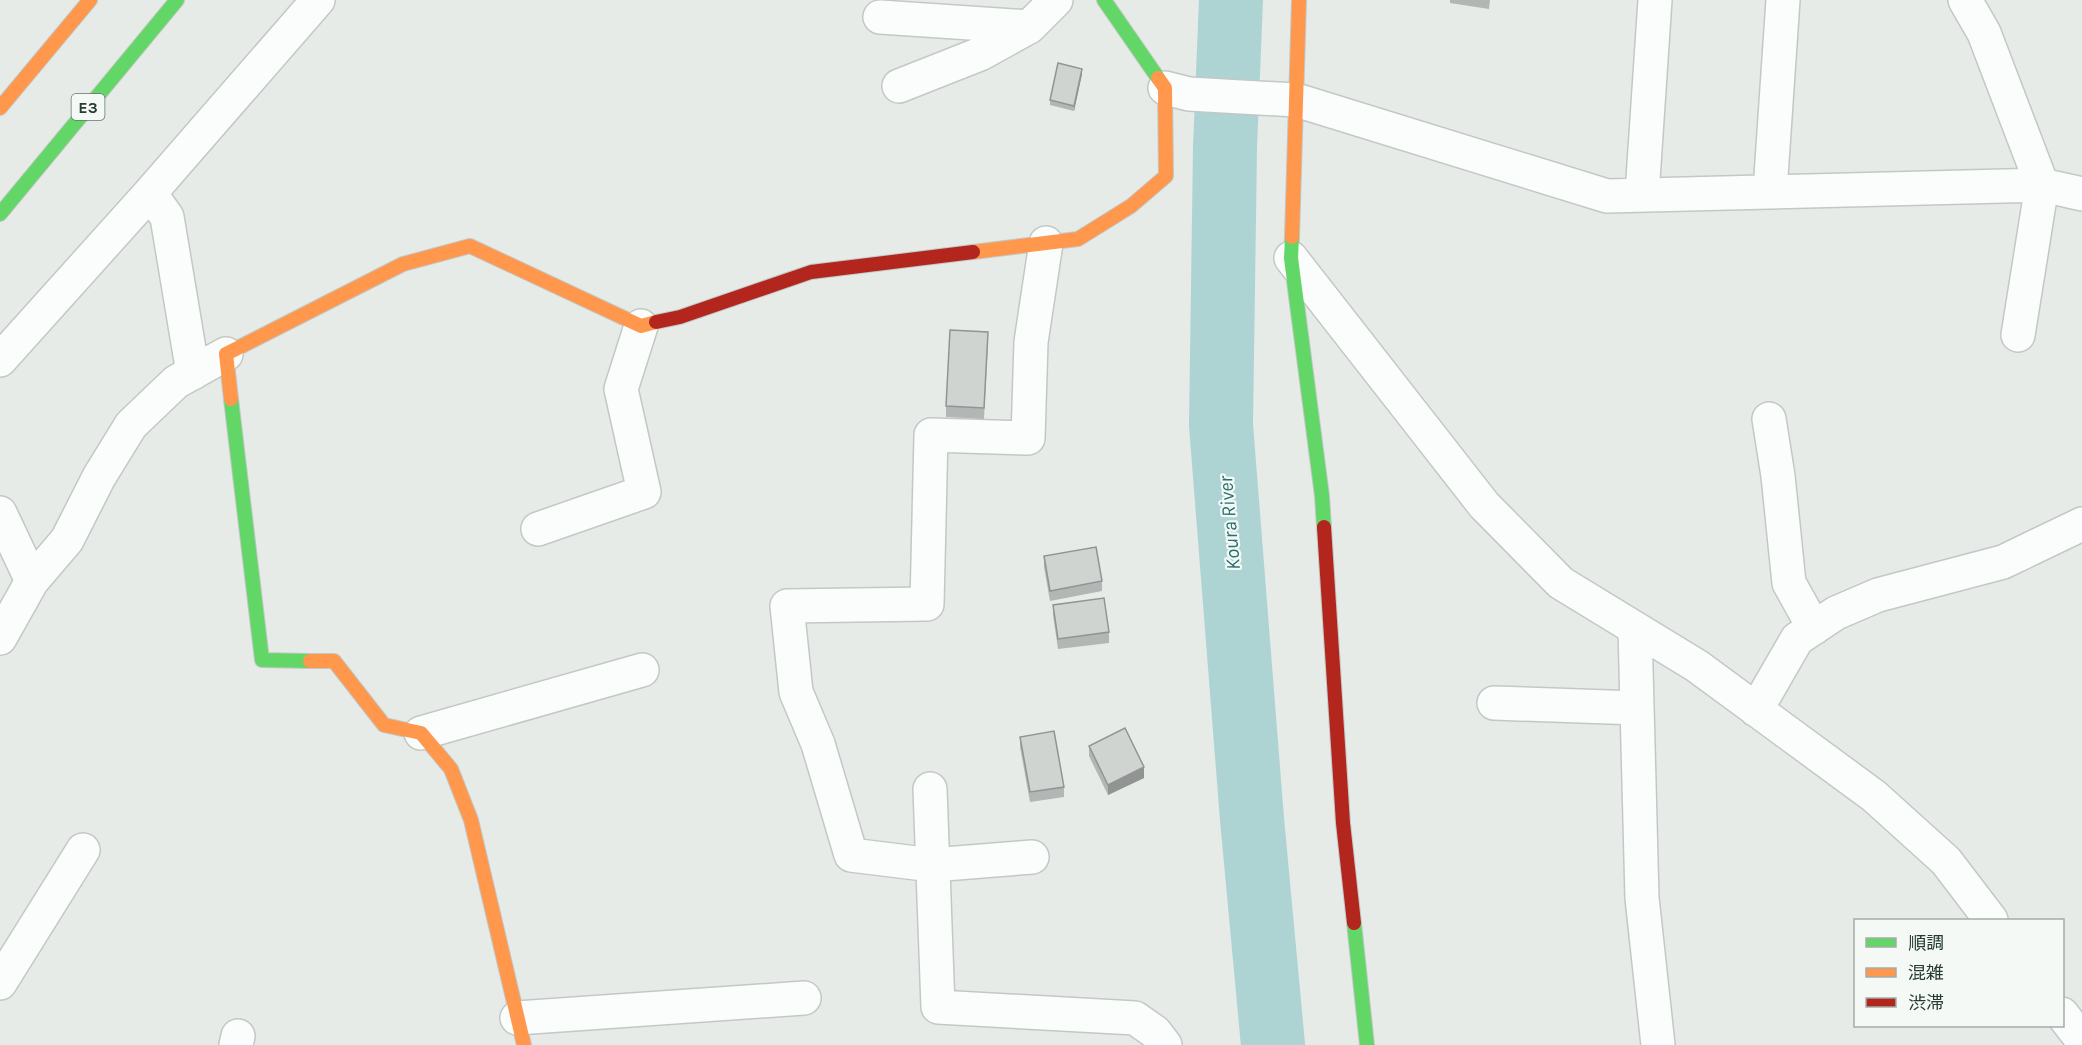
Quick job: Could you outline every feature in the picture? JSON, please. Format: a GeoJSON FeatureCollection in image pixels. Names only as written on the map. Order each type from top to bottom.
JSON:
{"type":"FeatureCollection","features":[{"type":"Feature","properties":{"kind":"main road"},"geometry":{"type":"LineString","coordinates":[[0,108],[90,0]]}},
{"type":"Feature","properties":{"kind":"main road","name":"E3"},"geometry":{"type":"LineString","coordinates":[[0,214],[177,0]]}},
{"type":"Feature","properties":{"kind":"main road"},"geometry":{"type":"LineString","coordinates":[[520,1031],[471,820],[451,769],[421,733],[384,725],[334,661],[262,660],[226,354],[403,264],[470,246],[641,326],[680,317],[811,272],[1078,239],[1131,206],[1166,176],[1177,91],[1104,0]]}},
{"type":"Feature","properties":{"kind":"main road"},"geometry":{"type":"LineString","coordinates":[[1299,0],[1286,99],[1292,258],[1322,496],[1343,823],[1367,1045]]}},
{"type":"Feature","properties":{"kind":"street"},"geometry":{"type":"LineString","coordinates":[[0,360],[150,193],[318,0]]}},
{"type":"Feature","properties":{"kind":"street"},"geometry":{"type":"LineString","coordinates":[[899,86],[980,54],[1029,27],[1056,0]]}},
{"type":"Feature","properties":{"kind":"street"},"geometry":{"type":"LineString","coordinates":[[1642,194],[1655,0]]}},
{"type":"Feature","properties":{"kind":"street"},"geometry":{"type":"LineString","coordinates":[[1770,191],[1783,0]]}},
{"type":"Feature","properties":{"kind":"street"},"geometry":{"type":"LineString","coordinates":[[1965,0],[1984,33],[2042,185],[2018,335]]}},
{"type":"Feature","properties":{"kind":"street"},"geometry":{"type":"LineString","coordinates":[[880,17],[1029,27]]}},
{"type":"Feature","properties":{"kind":"street"},"geometry":{"type":"LineString","coordinates":[[1177,91],[1286,99],[1607,196],[2042,185],[2082,194]]}},
{"type":"Feature","properties":{"kind":"street"},"geometry":{"type":"LineString","coordinates":[[150,193],[167,217],[193,373]]}},
{"type":"Feature","properties":{"kind":"street"},"geometry":{"type":"LineString","coordinates":[[1032,857],[932,865],[851,855],[818,744],[796,692],[787,606],[927,604],[931,435],[1028,438],[1031,342],[1046,243]]}},
{"type":"Feature","properties":{"kind":"street"},"geometry":{"type":"LineString","coordinates":[[1292,258],[1484,505],[1561,583],[1697,666],[1882,804],[1946,861],[1990,919]]}},
{"type":"Feature","properties":{"kind":"street"},"geometry":{"type":"LineString","coordinates":[[538,529],[644,492],[621,389],[641,326]]}},
{"type":"Feature","properties":{"kind":"street"},"geometry":{"type":"LineString","coordinates":[[0,638],[32,581],[67,540],[99,477],[131,425],[176,382],[226,354]]}},
{"type":"Feature","properties":{"kind":"street"},"geometry":{"type":"LineString","coordinates":[[1768,419],[1778,476],[1789,583],[1814,628]]}},
{"type":"Feature","properties":{"kind":"street"},"geometry":{"type":"LineString","coordinates":[[0,513],[32,581]]}},
{"type":"Feature","properties":{"kind":"street"},"geometry":{"type":"LineString","coordinates":[[1756,710],[1797,639],[1836,613],[1878,595],[2003,562],[2082,524]]}},
{"type":"Feature","properties":{"kind":"street"},"geometry":{"type":"LineString","coordinates":[[1635,628],[1642,898],[1658,1045]]}},
{"type":"Feature","properties":{"kind":"street"},"geometry":{"type":"LineString","coordinates":[[421,733],[642,670]]}},
{"type":"Feature","properties":{"kind":"street"},"geometry":{"type":"LineString","coordinates":[[1494,703],[1637,708]]}},
{"type":"Feature","properties":{"kind":"street"},"geometry":{"type":"LineString","coordinates":[[930,789],[938,1007],[1135,1018],[1155,1032],[1165,1045]]}},
{"type":"Feature","properties":{"kind":"street"},"geometry":{"type":"LineString","coordinates":[[0,983],[83,850]]}},
{"type":"Feature","properties":{"kind":"street"},"geometry":{"type":"LineString","coordinates":[[520,1031],[804,998]]}},
{"type":"Feature","properties":{"kind":"street"},"geometry":{"type":"LineString","coordinates":[[2064,1017],[2082,1040]]}},
{"type":"Feature","properties":{"kind":"building"},"geometry":{"type":"Polygon","coordinates":[[[1058,63],[1082,69],[1074,106],[1050,100],[1058,63]]]}},
{"type":"Feature","properties":{"kind":"building"},"geometry":{"type":"Polygon","coordinates":[[[950,330],[988,332],[984,408],[946,406],[950,330]]]}},
{"type":"Feature","properties":{"kind":"building"},"geometry":{"type":"Polygon","coordinates":[[[1096,547],[1102,581],[1050,591],[1044,556],[1096,547]]]}},
{"type":"Feature","properties":{"kind":"building"},"geometry":{"type":"Polygon","coordinates":[[[1104,598],[1109,632],[1058,639],[1053,605],[1104,598]]]}},
{"type":"Feature","properties":{"kind":"building"},"geometry":{"type":"Polygon","coordinates":[[[1125,728],[1144,767],[1108,785],[1089,746],[1125,728]]]}},
{"type":"Feature","properties":{"kind":"building"},"geometry":{"type":"Polygon","coordinates":[[[1054,731],[1064,787],[1030,792],[1020,737],[1054,731]]]}},
{"type":"Feature","properties":{"kind":"waterway","name":"Koura River"},"geometry":{"type":"LineString","coordinates":[[1231,0],[1225,147],[1221,425],[1252,819],[1273,1045]]}},
{"type":"Feature","properties":{"kind":"traffic: fast"},"geometry":{"type":"LineString","coordinates":[[0,214],[177,0]]}},
{"type":"Feature","properties":{"kind":"traffic: fast"},"geometry":{"type":"LineString","coordinates":[[1104,0],[1158,78]]}},
{"type":"Feature","properties":{"kind":"traffic: fast"},"geometry":{"type":"LineString","coordinates":[[1292,237],[1291,258],[1324,527]]}},
{"type":"Feature","properties":{"kind":"traffic: fast"},"geometry":{"type":"LineString","coordinates":[[231,399],[262,660],[310,661]]}},
{"type":"Feature","properties":{"kind":"traffic: fast"},"geometry":{"type":"LineString","coordinates":[[1354,923],[1367,1045]]}},
{"type":"Feature","properties":{"kind":"traffic: slow"},"geometry":{"type":"LineString","coordinates":[[0,108],[90,0]]}},
{"type":"Feature","properties":{"kind":"traffic: slow"},"geometry":{"type":"LineString","coordinates":[[1292,237],[1299,0]]}},
{"type":"Feature","properties":{"kind":"traffic: slow"},"geometry":{"type":"LineString","coordinates":[[973,252],[1078,239],[1131,206],[1166,176],[1165,88],[1158,78]]}},
{"type":"Feature","properties":{"kind":"traffic: slow"},"geometry":{"type":"LineString","coordinates":[[231,399],[226,354],[403,264],[470,246],[641,326],[656,322]]}},
{"type":"Feature","properties":{"kind":"traffic: slow"},"geometry":{"type":"LineString","coordinates":[[310,661],[334,661],[384,725],[421,733],[451,769],[471,820],[524,1045]]}},
{"type":"Feature","properties":{"kind":"traffic: jam"},"geometry":{"type":"LineString","coordinates":[[656,322],[680,317],[811,272],[973,252]]}},
{"type":"Feature","properties":{"kind":"traffic: jam"},"geometry":{"type":"LineString","coordinates":[[1324,527],[1343,823],[1354,923]]}}]}
